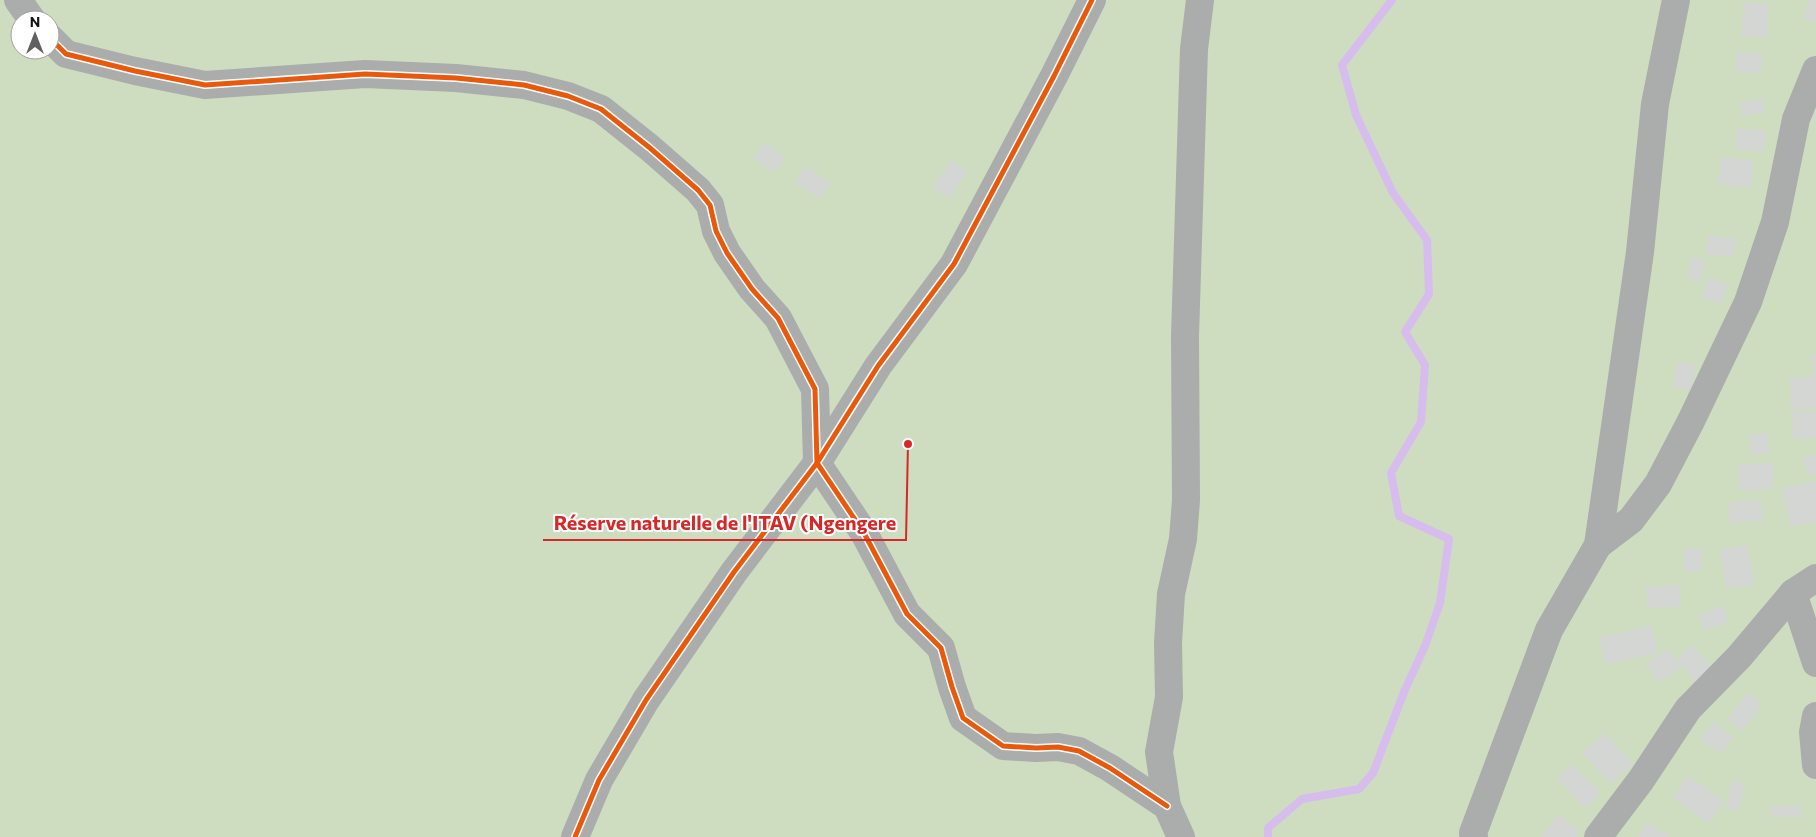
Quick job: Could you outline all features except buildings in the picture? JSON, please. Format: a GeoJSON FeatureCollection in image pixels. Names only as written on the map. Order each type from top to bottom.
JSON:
{"type":"FeatureCollection","features":[{"type":"Feature","properties":{"kind":"street"},"geometry":{"type":"LineString","coordinates":[[575,837],[598,780],[646,700],[734,572],[817,463],[878,366],[954,264],[1092,0]]}},
{"type":"Feature","properties":{"kind":"street"},"geometry":{"type":"LineString","coordinates":[[1181,837],[1167,806],[1159,752],[1169,697],[1168,643],[1170,594],[1183,539],[1185,326],[1194,49],[1200,0]]}},
{"type":"Feature","properties":{"kind":"street"},"geometry":{"type":"LineString","coordinates":[[1474,837],[1473,833],[1549,630],[1598,545],[1640,252],[1655,104],[1676,0]]}},
{"type":"Feature","properties":{"kind":"street"},"geometry":{"type":"LineString","coordinates":[[60,48],[66,54],[135,72],[204,85],[365,74],[456,78],[524,85],[568,96],[601,109],[698,190],[710,205],[716,231],[727,253],[752,289],[778,318],[815,389],[817,463],[864,533],[907,614],[941,648],[963,718],[1003,746],[1058,747],[1079,751],[1110,768],[1167,806]]}},
{"type":"Feature","properties":{"kind":"street"},"geometry":{"type":"LineString","coordinates":[[1598,545],[1631,520],[1658,484],[1692,421],[1748,302],[1775,222],[1796,119],[1816,70]]}},
{"type":"Feature","properties":{"kind":"street"},"geometry":{"type":"LineString","coordinates":[[1598,837],[1641,780],[1688,709],[1739,657],[1793,593],[1816,578]]}},
{"type":"Feature","properties":{"kind":"street"},"geometry":{"type":"LineString","coordinates":[[1793,593],[1816,662]]}},
{"type":"Feature","properties":{"kind":"street"},"geometry":{"type":"LineString","coordinates":[[1816,716],[1813,732],[1816,765]]}},
{"type":"Feature","properties":{"kind":"green space"},"geometry":{"type":"Polygon","coordinates":[[[0,0],[1816,0],[1816,837],[0,837],[0,0]]]}},
{"type":"Feature","properties":{"kind":"waterway"},"geometry":{"type":"LineString","coordinates":[[1268,837],[1268,828],[1302,799],[1359,789],[1373,773],[1404,692],[1425,646],[1440,603],[1449,539],[1399,516],[1391,473],[1421,422],[1425,365],[1405,332],[1429,294],[1427,240],[1393,193],[1356,115],[1342,65],[1392,0]]}},
{"type":"Feature","properties":{"kind":"cycle path"},"geometry":{"type":"LineString","coordinates":[[575,837],[599,780],[646,700],[734,572],[817,463],[878,366],[954,264],[1054,76],[1092,0]]}},
{"type":"Feature","properties":{"kind":"cycle path"},"geometry":{"type":"LineString","coordinates":[[60,48],[66,54],[135,71],[205,85],[365,74],[456,78],[524,85],[568,96],[601,109],[698,190],[710,205],[716,231],[727,253],[752,289],[778,318],[815,389],[817,463],[864,533],[907,614],[941,648],[963,718],[1003,746],[1058,747],[1079,751],[1110,768],[1167,806]]}},
{"type":"Feature","properties":{"kind":"place","name":"Réserve naturelle de l'ITAV (Ngengere"},"geometry":{"type":"Point","coordinates":[908,444]}}]}
